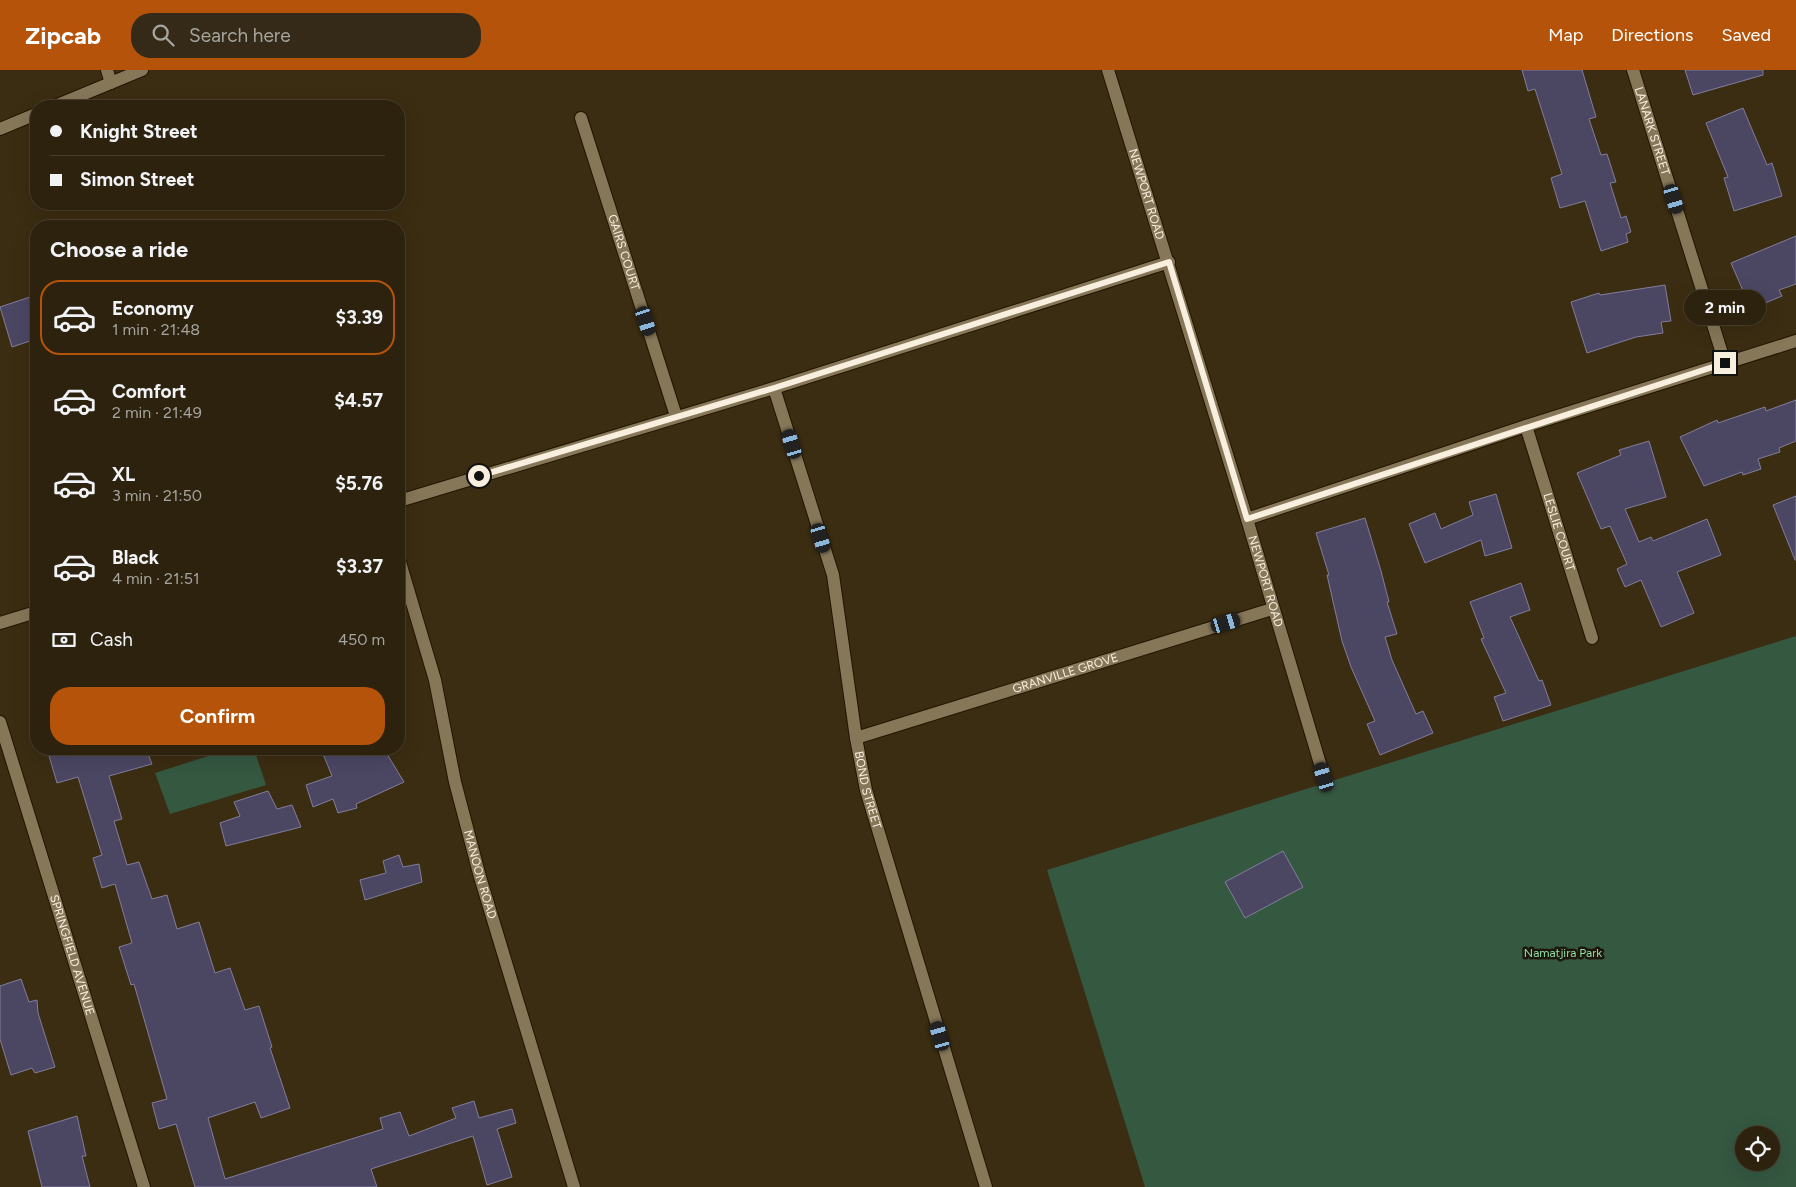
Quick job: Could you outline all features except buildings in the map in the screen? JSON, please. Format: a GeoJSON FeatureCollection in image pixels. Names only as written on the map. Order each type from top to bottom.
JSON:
{"type":"FeatureCollection","features":[{"type":"Feature","properties":{"kind":"street"},"geometry":{"type":"LineString","coordinates":[[107,70],[111,83]]}},
{"type":"Feature","properties":{"kind":"street"},"geometry":{"type":"LineString","coordinates":[[70,100],[142,70]]}},
{"type":"Feature","properties":{"kind":"street","name":"NEWPORT ROAD"},"geometry":{"type":"LineString","coordinates":[[1108,70],[1169,262],[1324,777]]}},
{"type":"Feature","properties":{"kind":"street","name":"LANARK STREET"},"geometry":{"type":"LineString","coordinates":[[1633,70],[1725,363]]}},
{"type":"Feature","properties":{"kind":"street"},"geometry":{"type":"LineString","coordinates":[[0,129],[30,116]]}},
{"type":"Feature","properties":{"kind":"street","name":"GAIRS COURT"},"geometry":{"type":"LineString","coordinates":[[581,118],[676,416]]}},
{"type":"Feature","properties":{"kind":"street"},"geometry":{"type":"LineString","coordinates":[[405,499],[774,388],[1169,262]]}},
{"type":"Feature","properties":{"kind":"street"},"geometry":{"type":"LineString","coordinates":[[1247,519],[1526,426],[1796,341]]}},
{"type":"Feature","properties":{"kind":"street","name":"BOND STREET"},"geometry":{"type":"LineString","coordinates":[[774,388],[833,575],[856,738],[866,790],[986,1187]]}},
{"type":"Feature","properties":{"kind":"street","name":"LESLIE COURT"},"geometry":{"type":"LineString","coordinates":[[1526,426],[1592,638]]}},
{"type":"Feature","properties":{"kind":"street","name":"MANOON ROAD"},"geometry":{"type":"LineString","coordinates":[[405,579],[435,680],[455,782],[480,878],[572,1186]]}},
{"type":"Feature","properties":{"kind":"street","name":"GRANVILLE GROVE"},"geometry":{"type":"LineString","coordinates":[[856,738],[1272,609]]}},
{"type":"Feature","properties":{"kind":"street"},"geometry":{"type":"LineString","coordinates":[[0,623],[30,614]]}},
{"type":"Feature","properties":{"kind":"street","name":"SPRINGFIELD AVENUE"},"geometry":{"type":"LineString","coordinates":[[0,722],[144,1187]]}},
{"type":"Feature","properties":{"kind":"green space","name":"Namatjira Park"},"geometry":{"type":"Polygon","coordinates":[[[1796,636],[1796,1187],[1145,1187],[1047,870],[1796,636]]]}},
{"type":"Feature","properties":{"kind":"green space"},"geometry":{"type":"Polygon","coordinates":[[[211,755],[256,755],[266,785],[170,814],[155,773],[211,755]]]}},
{"type":"Feature","properties":{"kind":"route"},"geometry":{"type":"LineString","coordinates":[[479,476],[774,388],[1169,262],[1247,519],[1526,426],[1725,363]]}}]}
